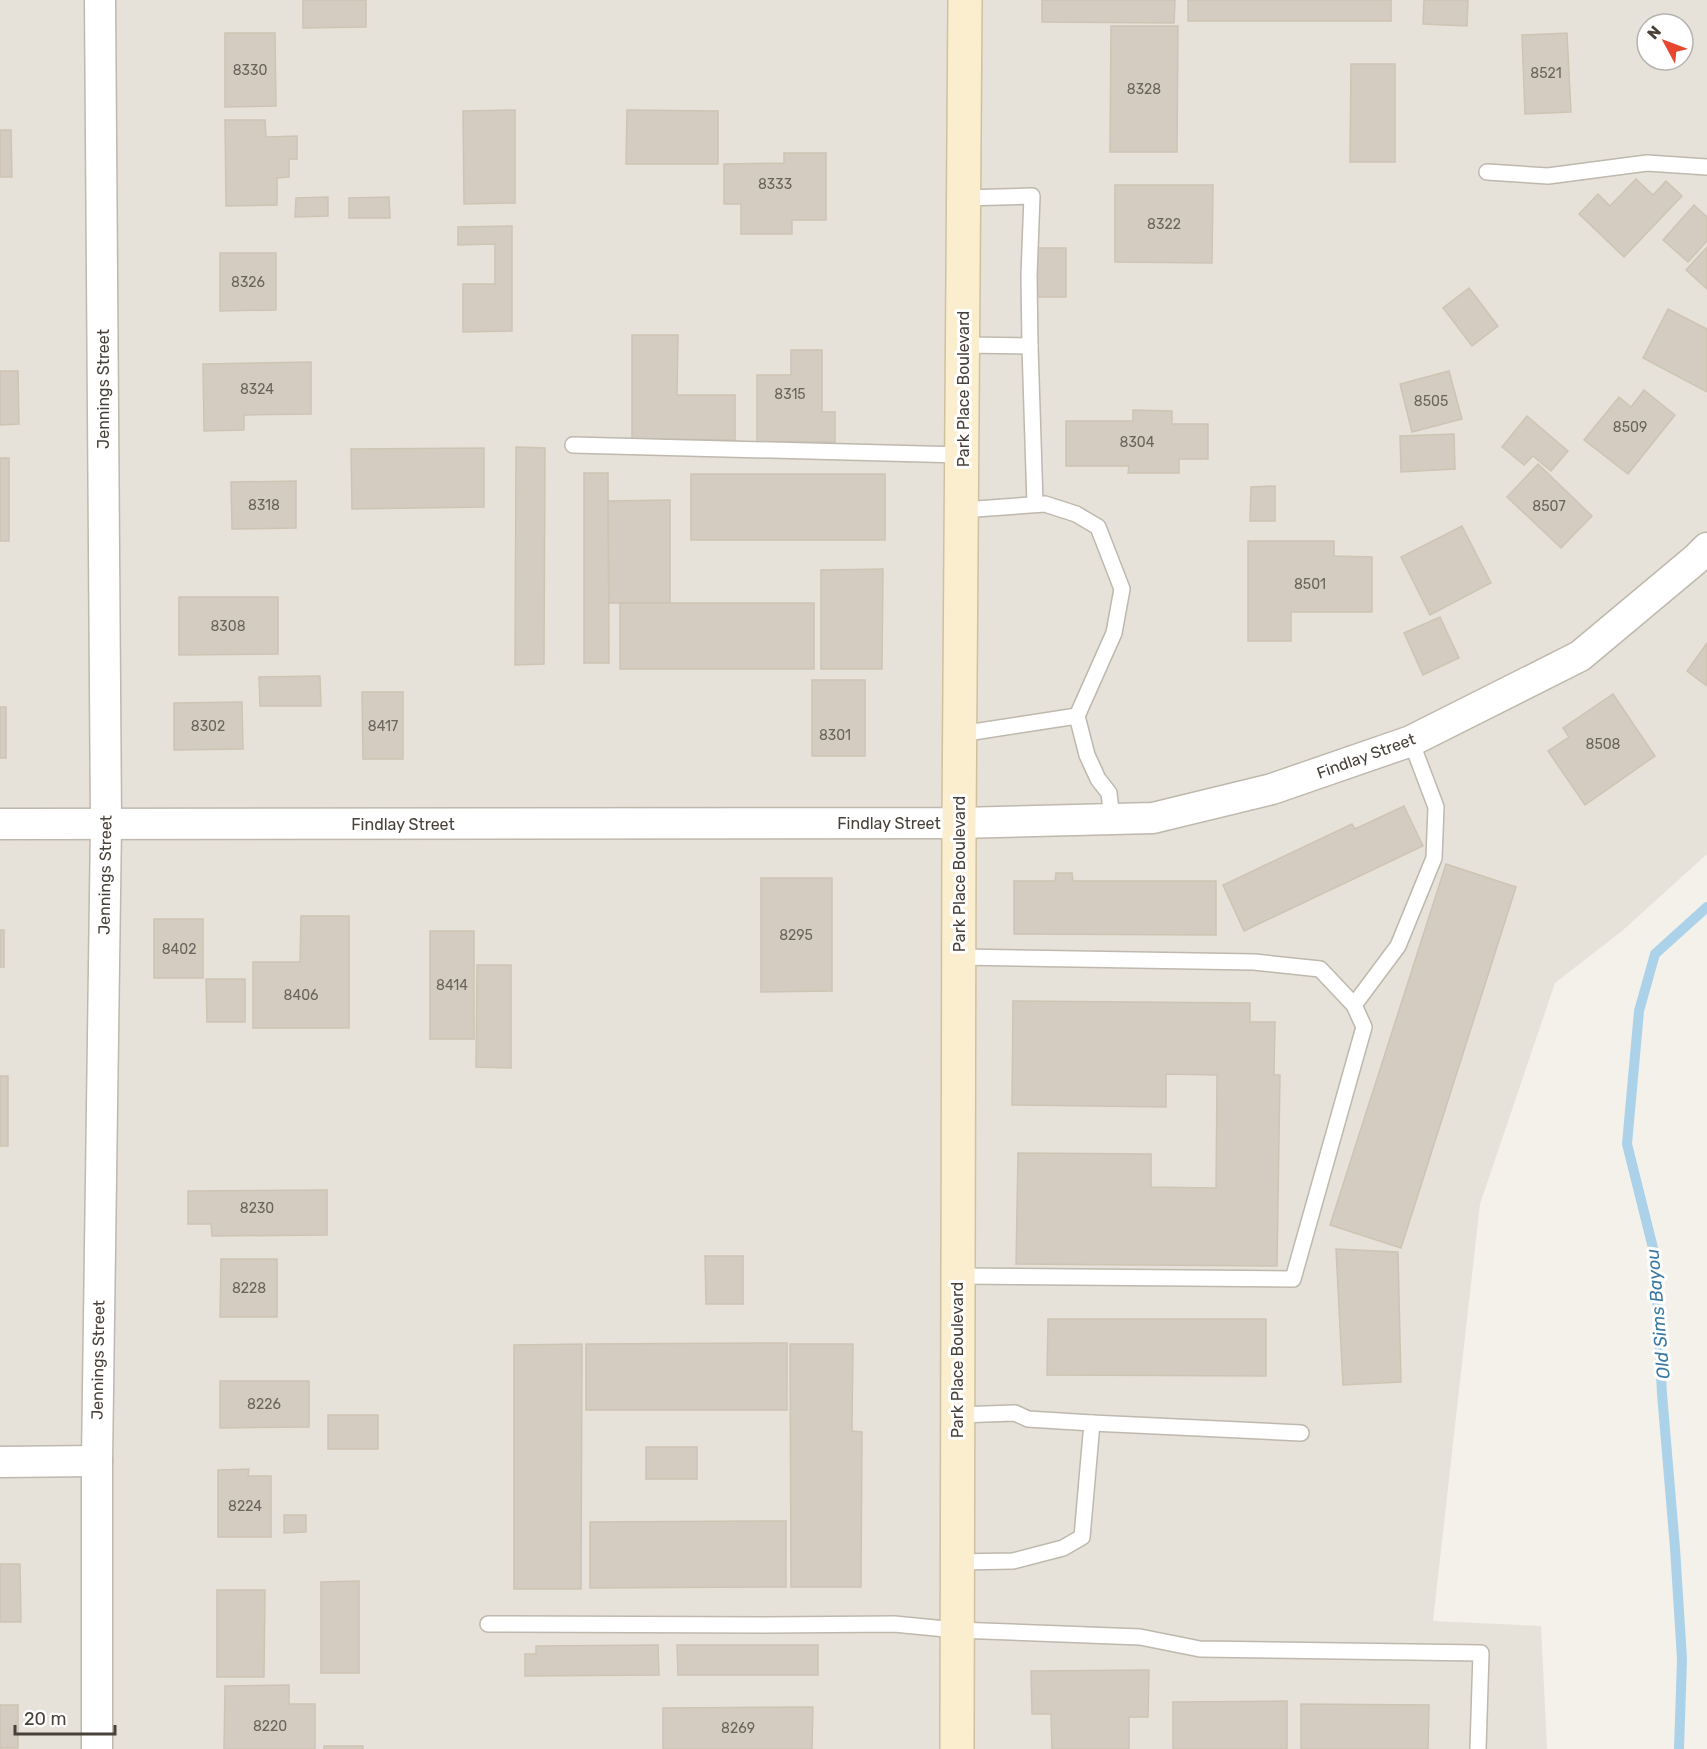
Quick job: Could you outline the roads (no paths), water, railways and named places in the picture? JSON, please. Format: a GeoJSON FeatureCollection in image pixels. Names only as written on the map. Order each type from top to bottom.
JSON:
{"type":"FeatureCollection","features":[{"type":"Feature","properties":{"kind":"street","name":"Jennings Street"},"geometry":{"type":"LineString","coordinates":[[97,1749],[97,1461],[106,824],[100,0]]}},
{"type":"Feature","properties":{"kind":"street","name":"Park Place Boulevard"},"geometry":{"type":"LineString","coordinates":[[957,1749],[959,823],[965,0]]}},
{"type":"Feature","properties":{"kind":"street","name":"Findlay Street"},"geometry":{"type":"LineString","coordinates":[[0,824],[959,823],[1153,818],[1272,789],[1411,741],[1580,656],[1707,548]]}},
{"type":"Feature","properties":{"kind":"street"},"geometry":{"type":"LineString","coordinates":[[0,1462],[97,1461]]}},
{"type":"Feature","properties":{"kind":"lane"},"geometry":{"type":"LineString","coordinates":[[1487,172],[1548,176],[1647,163],[1707,166]]}},
{"type":"Feature","properties":{"kind":"lane"},"geometry":{"type":"LineString","coordinates":[[964,198],[1032,196],[1029,276],[1035,504]]}},
{"type":"Feature","properties":{"kind":"lane"},"geometry":{"type":"LineString","coordinates":[[963,345],[1030,346]]}},
{"type":"Feature","properties":{"kind":"lane"},"geometry":{"type":"LineString","coordinates":[[573,445],[962,455]]}},
{"type":"Feature","properties":{"kind":"lane"},"geometry":{"type":"LineString","coordinates":[[962,510],[1045,504],[1076,514],[1098,527],[1122,589],[1114,633],[1077,716],[1087,755],[1098,779],[1109,793],[1112,819]]}},
{"type":"Feature","properties":{"kind":"lane"},"geometry":{"type":"LineString","coordinates":[[960,734],[1077,716]]}},
{"type":"Feature","properties":{"kind":"lane"},"geometry":{"type":"LineString","coordinates":[[1354,1005],[1398,946],[1434,858],[1436,807],[1411,741]]}},
{"type":"Feature","properties":{"kind":"lane"},"geometry":{"type":"LineString","coordinates":[[958,1276],[1293,1279],[1364,1027],[1354,1005],[1320,969],[1254,962],[959,957]]}},
{"type":"Feature","properties":{"kind":"lane"},"geometry":{"type":"LineString","coordinates":[[957,1415],[1015,1413],[1028,1419],[1301,1433]]}},
{"type":"Feature","properties":{"kind":"lane"},"geometry":{"type":"LineString","coordinates":[[956,1562],[1013,1561],[1063,1548],[1082,1537],[1092,1423]]}},
{"type":"Feature","properties":{"kind":"lane"},"geometry":{"type":"LineString","coordinates":[[488,1624],[894,1624],[956,1630],[1140,1637],[1200,1649],[1481,1653],[1478,1749]]}},
{"type":"Feature","properties":{"kind":"waterway","name":"Old Sims Bayou"},"geometry":{"type":"LineString","coordinates":[[1679,1749],[1682,1659],[1662,1394],[1655,1256],[1627,1144],[1639,1011],[1655,954],[1707,907]]}}]}
